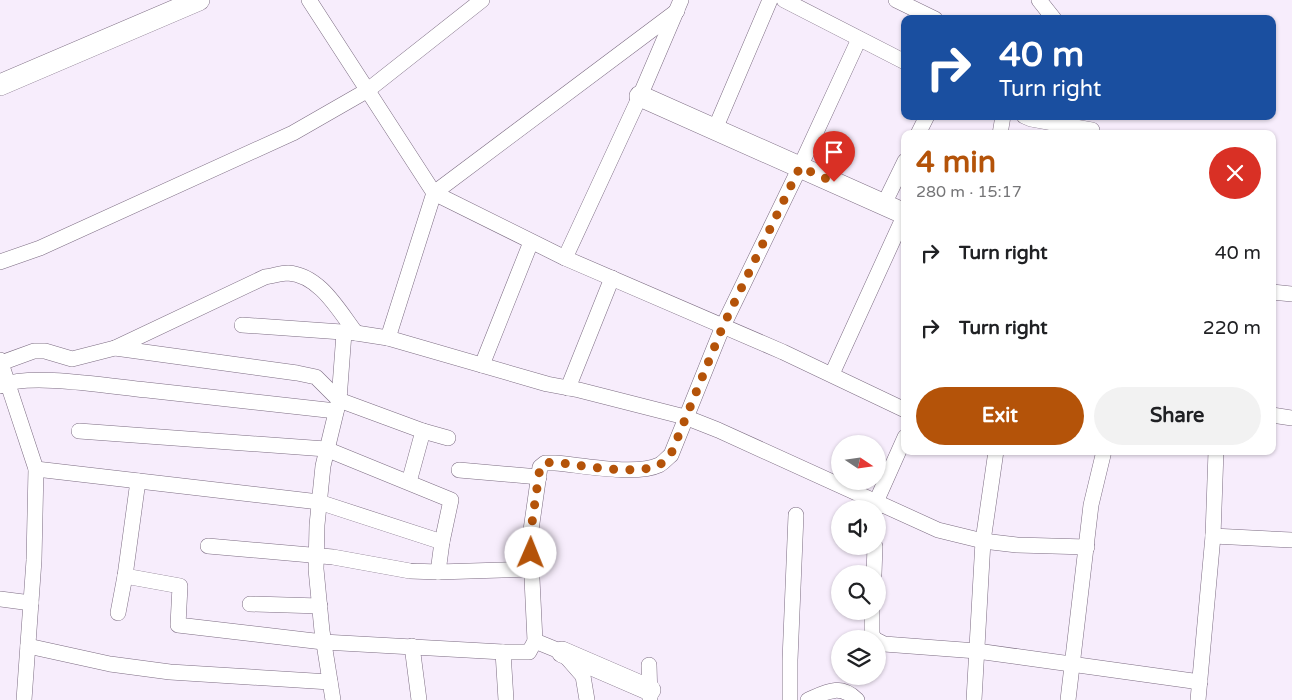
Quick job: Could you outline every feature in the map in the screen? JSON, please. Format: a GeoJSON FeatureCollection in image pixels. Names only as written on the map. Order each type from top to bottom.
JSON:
{"type":"FeatureCollection","features":[{"type":"Feature","properties":{"kind":"main road"},"geometry":{"type":"LineString","coordinates":[[0,86],[198,0]]}},
{"type":"Feature","properties":{"kind":"main road"},"geometry":{"type":"LineString","coordinates":[[640,96],[901,212]]}},
{"type":"Feature","properties":{"kind":"main road"},"geometry":{"type":"LineString","coordinates":[[562,652],[650,695]]}},
{"type":"Feature","properties":{"kind":"street"},"geometry":{"type":"LineString","coordinates":[[309,0],[434,193],[565,258],[832,374],[901,408]]}},
{"type":"Feature","properties":{"kind":"street"},"geometry":{"type":"LineString","coordinates":[[0,262],[40,248],[293,132],[368,90],[482,0]]}},
{"type":"Feature","properties":{"kind":"street"},"geometry":{"type":"LineString","coordinates":[[715,129],[770,0]]}},
{"type":"Feature","properties":{"kind":"street"},"geometry":{"type":"LineString","coordinates":[[784,0],[901,60]]}},
{"type":"Feature","properties":{"kind":"street"},"geometry":{"type":"LineString","coordinates":[[896,0],[927,15]]}},
{"type":"Feature","properties":{"kind":"street"},"geometry":{"type":"LineString","coordinates":[[1038,0],[1051,15]]}},
{"type":"Feature","properties":{"kind":"street"},"geometry":{"type":"LineString","coordinates":[[565,258],[640,96],[679,5]]}},
{"type":"Feature","properties":{"kind":"street"},"geometry":{"type":"LineString","coordinates":[[388,338],[434,193],[679,5]]}},
{"type":"Feature","properties":{"kind":"street"},"geometry":{"type":"LineString","coordinates":[[125,576],[180,586],[178,625],[323,642],[529,652],[535,641],[530,537],[540,467],[546,463],[628,470],[660,465],[671,454],[723,326],[859,39]]}},
{"type":"Feature","properties":{"kind":"street"},"geometry":{"type":"LineString","coordinates":[[1039,120],[1092,127]]}},
{"type":"Feature","properties":{"kind":"street"},"geometry":{"type":"LineString","coordinates":[[884,204],[901,169]]}},
{"type":"Feature","properties":{"kind":"street"},"geometry":{"type":"LineString","coordinates":[[832,374],[901,223]]}},
{"type":"Feature","properties":{"kind":"street"},"geometry":{"type":"LineString","coordinates":[[482,365],[531,242]]}},
{"type":"Feature","properties":{"kind":"street"},"geometry":{"type":"LineString","coordinates":[[24,700],[34,560],[36,469],[4,384],[1,361],[34,351],[72,359],[115,348],[265,277],[288,273],[303,277],[320,288],[350,333],[337,406],[326,449],[319,502],[316,555],[323,642],[333,700]]}},
{"type":"Feature","properties":{"kind":"street"},"geometry":{"type":"LineString","coordinates":[[568,388],[612,278]]}},
{"type":"Feature","properties":{"kind":"street"},"geometry":{"type":"LineString","coordinates":[[1276,292],[1292,294]]}},
{"type":"Feature","properties":{"kind":"street"},"geometry":{"type":"LineString","coordinates":[[242,325],[350,333],[388,338],[548,384],[685,417],[718,430],[864,500]]}},
{"type":"Feature","properties":{"kind":"street"},"geometry":{"type":"LineString","coordinates":[[115,348],[316,377],[323,383],[337,406]]}},
{"type":"Feature","properties":{"kind":"street"},"geometry":{"type":"LineString","coordinates":[[4,384],[48,381],[337,406],[448,438]]}},
{"type":"Feature","properties":{"kind":"street"},"geometry":{"type":"LineString","coordinates":[[1276,416],[1292,418]]}},
{"type":"Feature","properties":{"kind":"street"},"geometry":{"type":"LineString","coordinates":[[409,482],[423,430]]}},
{"type":"Feature","properties":{"kind":"street"},"geometry":{"type":"LineString","coordinates":[[79,431],[326,449],[451,500],[438,572]]}},
{"type":"Feature","properties":{"kind":"street"},"geometry":{"type":"LineString","coordinates":[[879,500],[901,447]]}},
{"type":"Feature","properties":{"kind":"street"},"geometry":{"type":"LineString","coordinates":[[974,700],[983,541],[995,455]]}},
{"type":"Feature","properties":{"kind":"street"},"geometry":{"type":"LineString","coordinates":[[1068,700],[1091,505],[1103,455]]}},
{"type":"Feature","properties":{"kind":"street"},"geometry":{"type":"LineString","coordinates":[[1198,700],[1213,536],[1216,455]]}},
{"type":"Feature","properties":{"kind":"street"},"geometry":{"type":"LineString","coordinates":[[36,469],[319,502],[442,542]]}},
{"type":"Feature","properties":{"kind":"street"},"geometry":{"type":"LineString","coordinates":[[459,470],[539,477]]}},
{"type":"Feature","properties":{"kind":"street"},"geometry":{"type":"LineString","coordinates":[[118,613],[138,481]]}},
{"type":"Feature","properties":{"kind":"street"},"geometry":{"type":"LineString","coordinates":[[886,510],[938,530],[983,541],[1025,545],[1087,547]]}},
{"type":"Feature","properties":{"kind":"street"},"geometry":{"type":"LineString","coordinates":[[790,700],[796,515]]}},
{"type":"Feature","properties":{"kind":"street"},"geometry":{"type":"LineString","coordinates":[[1213,536],[1292,540]]}},
{"type":"Feature","properties":{"kind":"street"},"geometry":{"type":"LineString","coordinates":[[208,546],[316,555],[410,571],[532,569]]}},
{"type":"Feature","properties":{"kind":"street"},"geometry":{"type":"LineString","coordinates":[[0,599],[31,603]]}},
{"type":"Feature","properties":{"kind":"street"},"geometry":{"type":"LineString","coordinates":[[250,604],[320,606]]}},
{"type":"Feature","properties":{"kind":"street"},"geometry":{"type":"LineString","coordinates":[[535,641],[562,652],[583,676],[587,700]]}},
{"type":"Feature","properties":{"kind":"street"},"geometry":{"type":"LineString","coordinates":[[886,644],[977,651],[1200,682]]}},
{"type":"Feature","properties":{"kind":"street"},"geometry":{"type":"LineString","coordinates":[[28,646],[110,664],[170,672],[330,682]]}},
{"type":"Feature","properties":{"kind":"street"},"geometry":{"type":"LineString","coordinates":[[412,646],[418,700]]}},
{"type":"Feature","properties":{"kind":"street"},"geometry":{"type":"LineString","coordinates":[[503,652],[506,700]]}},
{"type":"Feature","properties":{"kind":"street"},"geometry":{"type":"LineString","coordinates":[[649,664],[650,695]]}},
{"type":"Feature","properties":{"kind":"street"},"geometry":{"type":"LineString","coordinates":[[808,700],[828,691],[839,690],[850,692],[857,700]]}},
{"type":"Feature","properties":{"kind":"route"},"geometry":{"type":"LineString","coordinates":[[531,553],[530,537],[540,467],[546,463],[554,462],[628,470],[660,465],[671,454],[723,326],[800,167],[834,182]]}}]}
